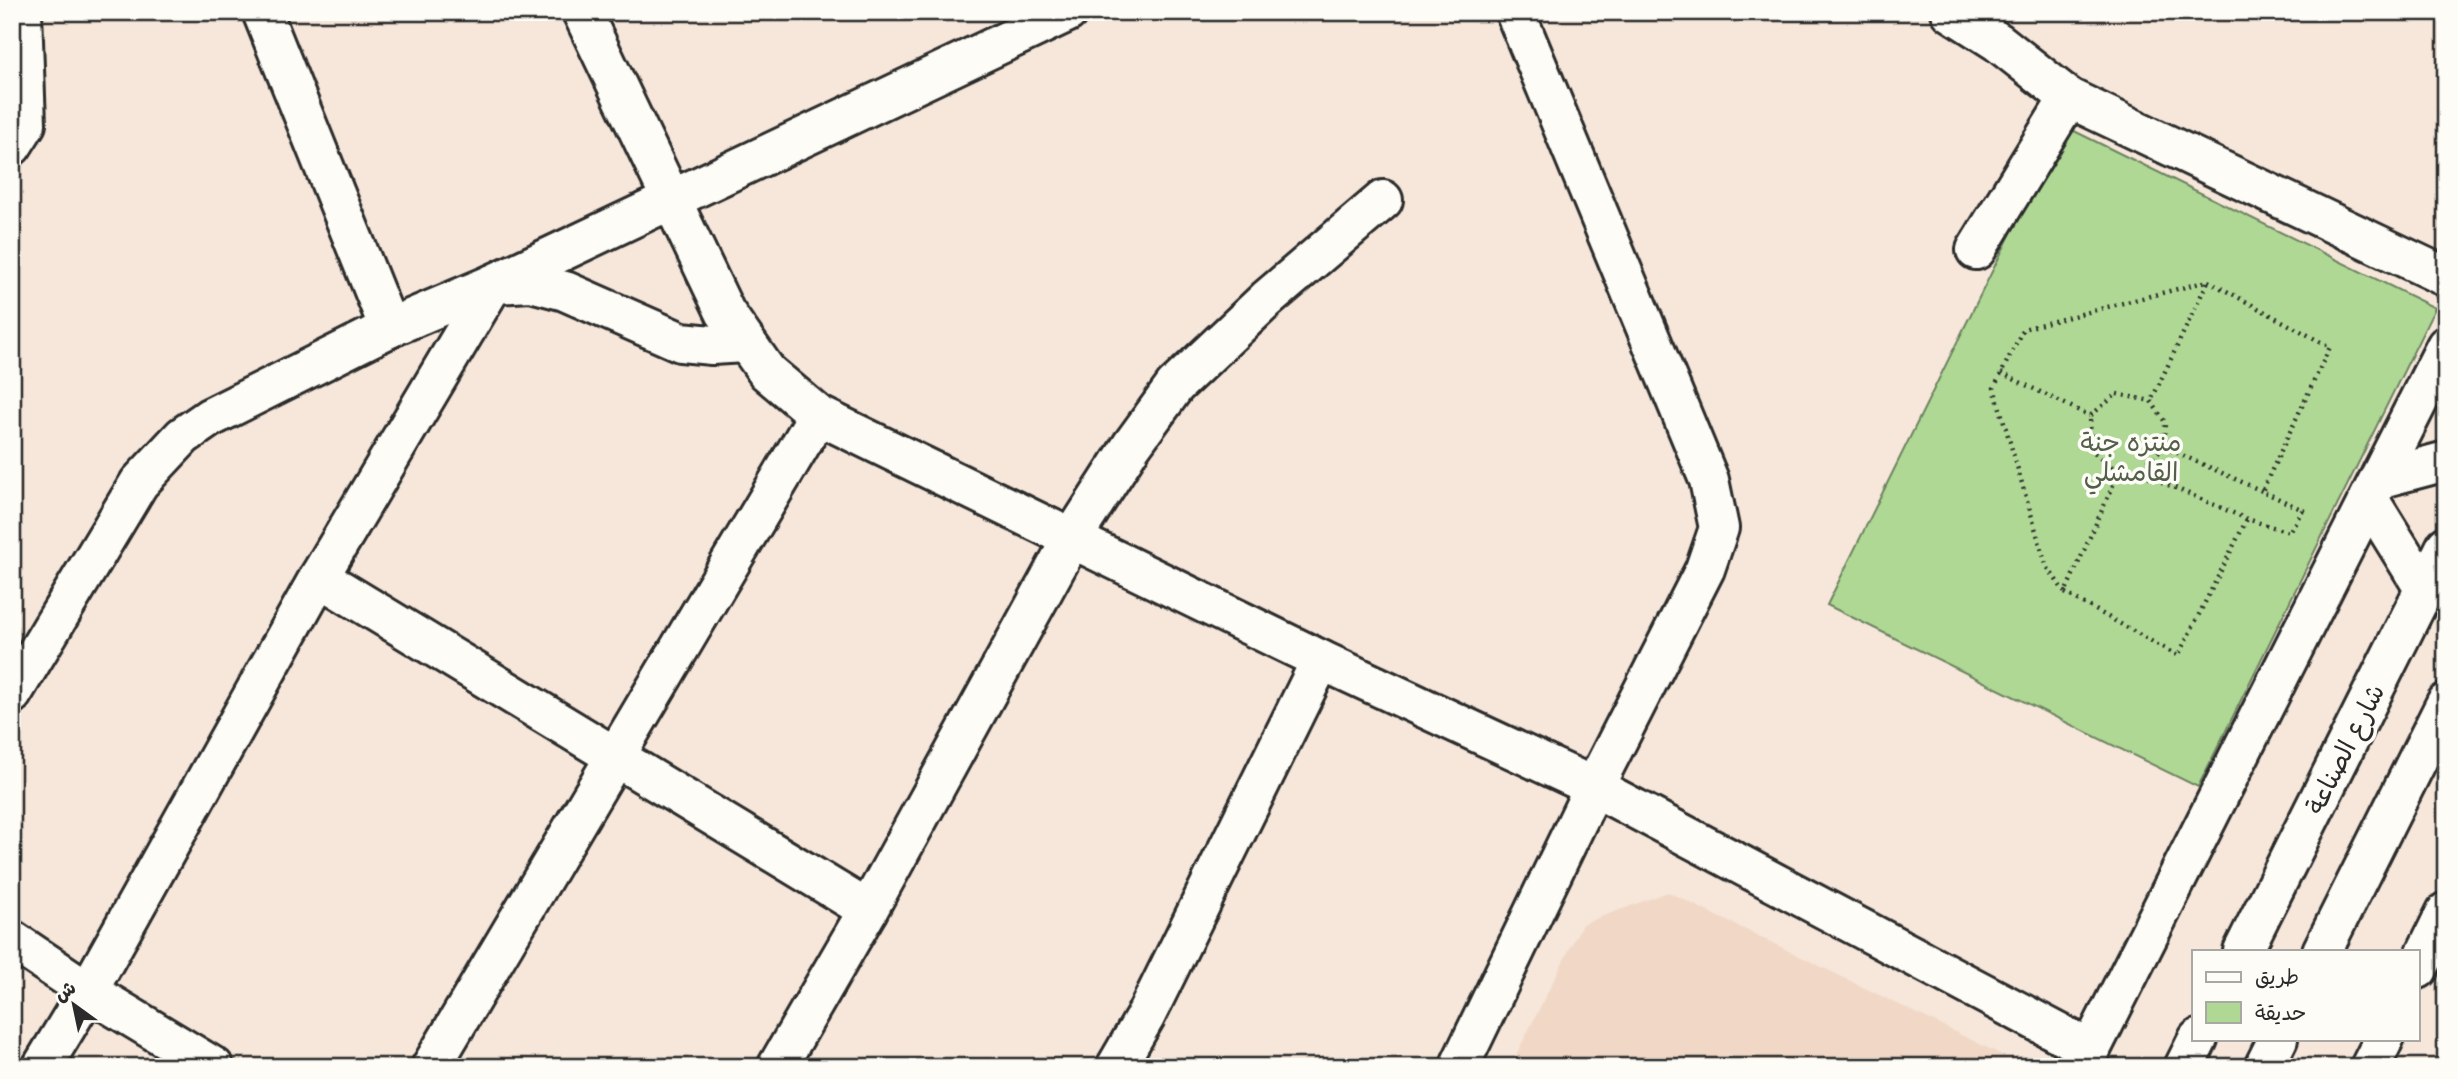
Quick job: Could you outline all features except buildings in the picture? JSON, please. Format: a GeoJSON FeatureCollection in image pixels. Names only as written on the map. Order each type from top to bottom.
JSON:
{"type":"FeatureCollection","features":[{"type":"Feature","properties":{"kind":"street"},"geometry":{"type":"LineString","coordinates":[[12,146],[26,124],[22,12]]}},
{"type":"Feature","properties":{"kind":"street"},"geometry":{"type":"LineString","coordinates":[[262,12],[389,328]]}},
{"type":"Feature","properties":{"kind":"street"},"geometry":{"type":"LineString","coordinates":[[582,12],[725,312],[744,343],[788,393],[818,415],[1321,660],[1594,787],[2087,1058],[2376,490],[2446,346]]}},
{"type":"Feature","properties":{"kind":"street"},"geometry":{"type":"LineString","coordinates":[[12,694],[139,482],[183,436],[218,413],[389,328],[493,284],[1068,12]]}},
{"type":"Feature","properties":{"kind":"street"},"geometry":{"type":"LineString","coordinates":[[1459,1067],[1594,787],[1704,569],[1719,528],[1709,480],[1515,12]]}},
{"type":"Feature","properties":{"kind":"street"},"geometry":{"type":"LineString","coordinates":[[1951,12],[1998,42],[2069,98],[2446,277]]}},
{"type":"Feature","properties":{"kind":"street"},"geometry":{"type":"LineString","coordinates":[[1976,250],[2069,98]]}},
{"type":"Feature","properties":{"kind":"street"},"geometry":{"type":"LineString","coordinates":[[777,1067],[868,910],[1071,540],[1132,445],[1175,386],[1267,299],[1383,200]]}},
{"type":"Feature","properties":{"kind":"street"},"geometry":{"type":"LineString","coordinates":[[493,284],[522,282],[549,285],[681,342],[712,345],[744,343]]}},
{"type":"Feature","properties":{"kind":"street"},"geometry":{"type":"LineString","coordinates":[[42,1067],[88,991],[318,577],[493,284]]}},
{"type":"Feature","properties":{"kind":"street"},"geometry":{"type":"LineString","coordinates":[[431,1067],[818,415]]}},
{"type":"Feature","properties":{"kind":"street"},"geometry":{"type":"LineString","coordinates":[[2376,490],[2446,461]]}},
{"type":"Feature","properties":{"kind":"street"},"geometry":{"type":"LineString","coordinates":[[2376,490],[2426,590]]}},
{"type":"Feature","properties":{"kind":"street","name":"شارع الصناعة"},"geometry":{"type":"LineString","coordinates":[[2244,950],[2446,546]]}},
{"type":"Feature","properties":{"kind":"street"},"geometry":{"type":"LineString","coordinates":[[318,577],[868,910]]}},
{"type":"Feature","properties":{"kind":"street"},"geometry":{"type":"LineString","coordinates":[[1115,1067],[1145,1017],[1321,660]]}},
{"type":"Feature","properties":{"kind":"street"},"geometry":{"type":"LineString","coordinates":[[2322,950],[2446,703]]}},
{"type":"Feature","properties":{"kind":"street"},"geometry":{"type":"LineString","coordinates":[[2420,965],[2446,912]]}},
{"type":"Feature","properties":{"kind":"street"},"geometry":{"type":"LineString","coordinates":[[12,940],[88,991],[214,1067]]}},
{"type":"Feature","properties":{"kind":"street"},"geometry":{"type":"LineString","coordinates":[[2184,1067],[2198,1040]]}},
{"type":"Feature","properties":{"kind":"street"},"geometry":{"type":"LineString","coordinates":[[2264,1067],[2278,1040]]}},
{"type":"Feature","properties":{"kind":"street"},"geometry":{"type":"LineString","coordinates":[[2370,1067],[2384,1040]]}},
{"type":"Feature","properties":{"kind":"path"},"geometry":{"type":"LineString","coordinates":[[2151,401],[2208,281]]}},
{"type":"Feature","properties":{"kind":"path"},"geometry":{"type":"LineString","coordinates":[[2247,519],[2178,656],[2065,593],[2046,565],[1994,388],[2023,329],[2208,281],[2330,348],[2262,491]]}},
{"type":"Feature","properties":{"kind":"path"},"geometry":{"type":"LineString","coordinates":[[2001,373],[2090,416]]}},
{"type":"Feature","properties":{"kind":"path"},"geometry":{"type":"LineString","coordinates":[[2090,416],[2117,394],[2151,401],[2165,422],[2164,447],[2136,471]]}},
{"type":"Feature","properties":{"kind":"path"},"geometry":{"type":"LineString","coordinates":[[2090,416],[2091,451],[2119,472],[2136,471],[2247,519],[2290,532],[2303,510],[2164,447]]}},
{"type":"Feature","properties":{"kind":"path"},"geometry":{"type":"LineString","coordinates":[[2065,593],[2119,472]]}},
{"type":"Feature","properties":{"kind":"shaded area"},"geometry":{"type":"Polygon","coordinates":[[[1668,892],[2027,1067],[1510,1067],[1582,924],[1668,892]]]}},
{"type":"Feature","properties":{"kind":"green space","name":"منتزه جنة القامشلي"},"geometry":{"type":"Polygon","coordinates":[[[2064,126],[2435,308],[2198,787],[1827,605],[2064,126]]]}}]}
